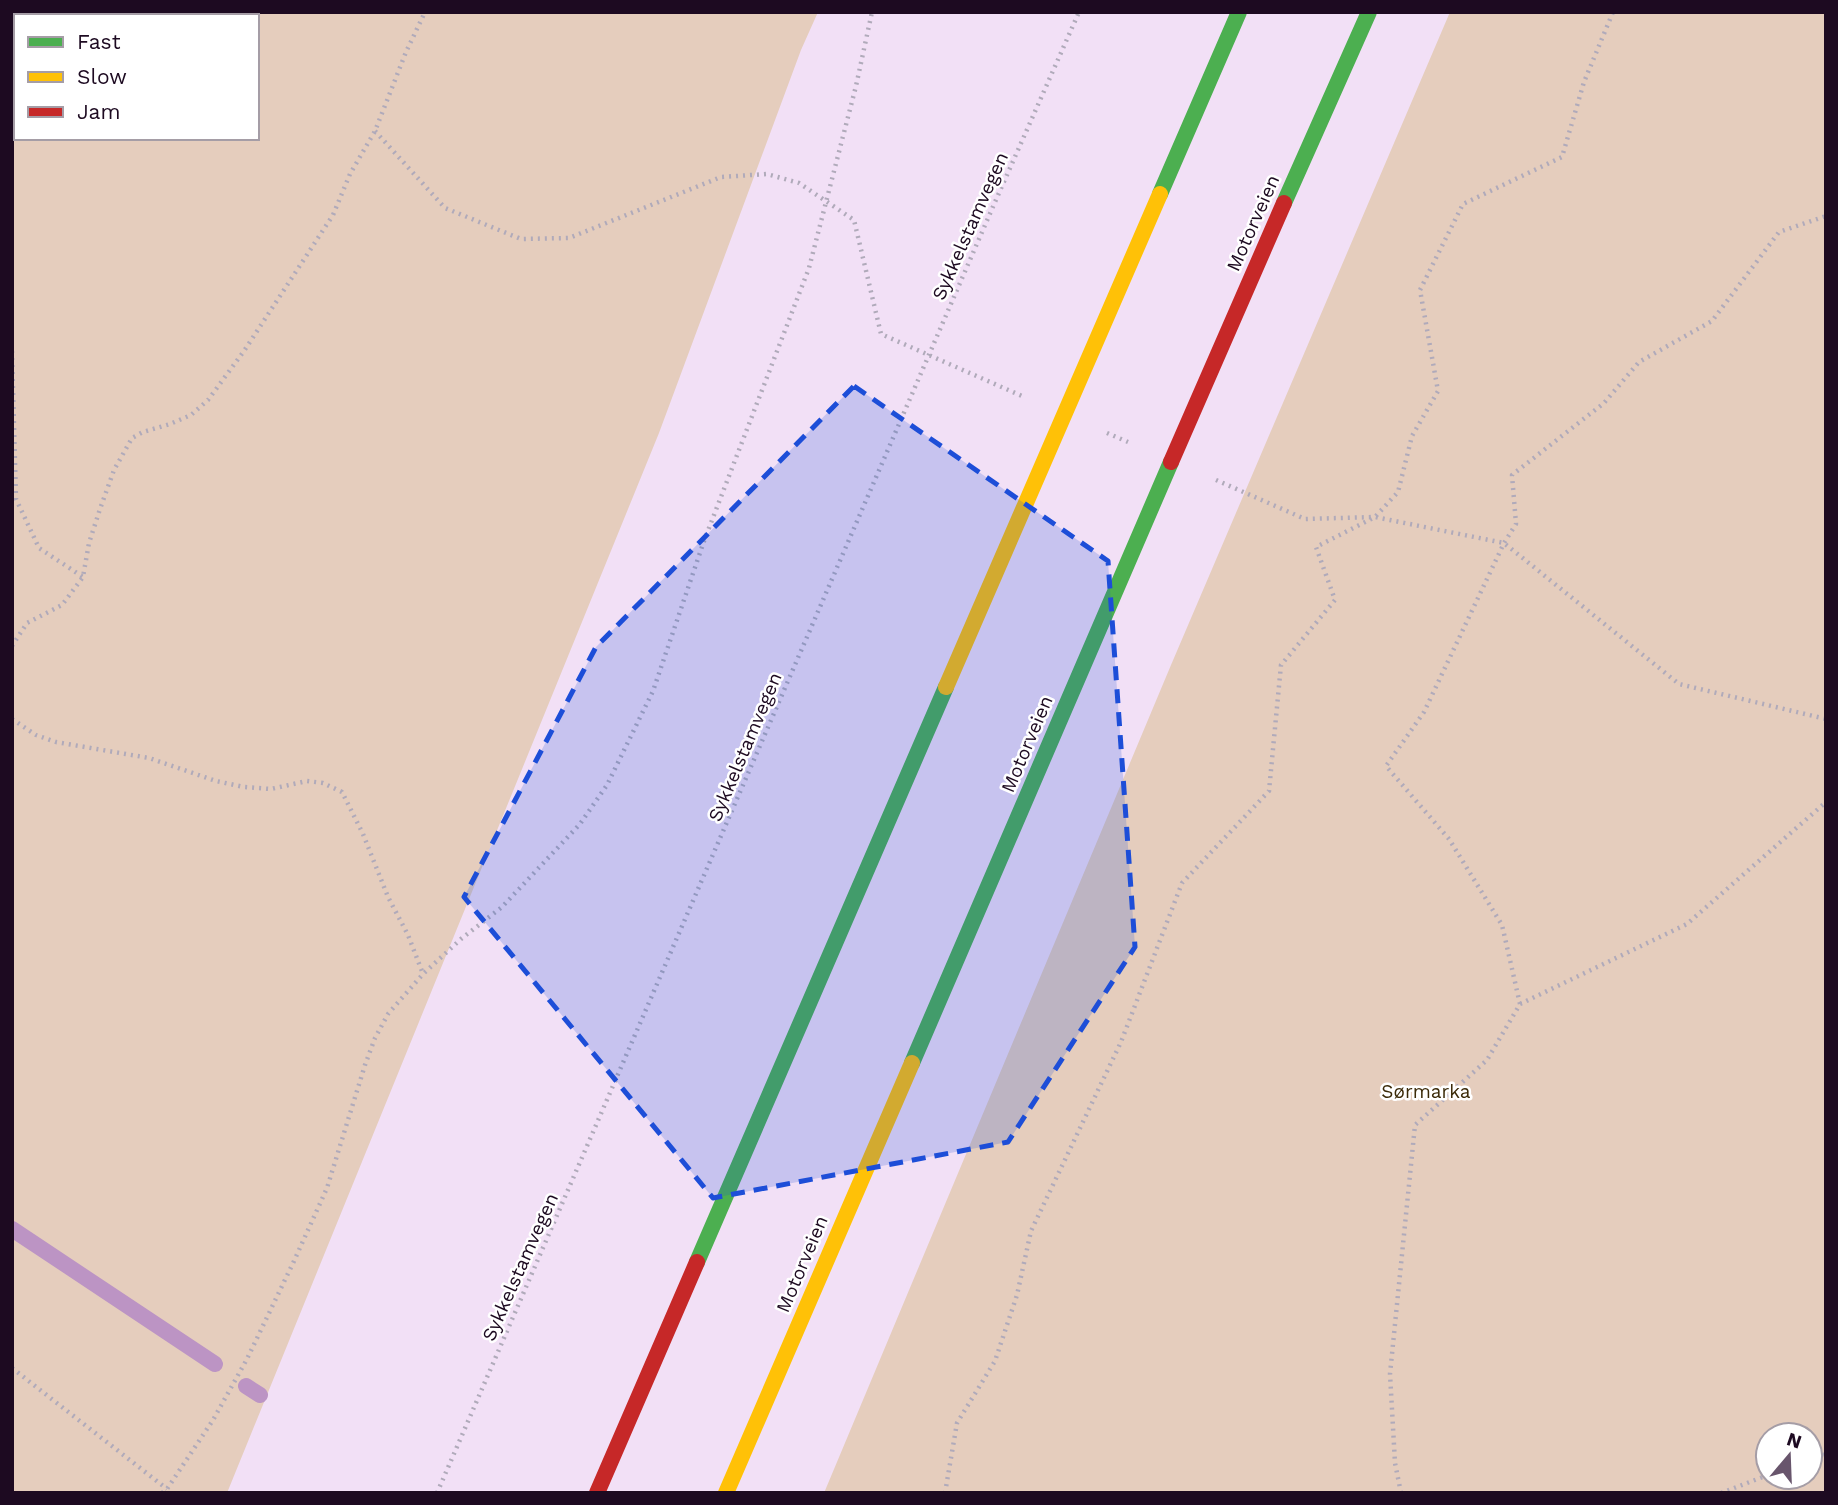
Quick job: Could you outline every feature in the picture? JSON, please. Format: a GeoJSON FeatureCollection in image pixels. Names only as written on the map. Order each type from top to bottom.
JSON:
{"type":"FeatureCollection","features":[{"type":"Feature","properties":{"kind":"highway"},"geometry":{"type":"LineString","coordinates":[[597,1493],[1239,12]]}},
{"type":"Feature","properties":{"kind":"highway","name":"Motorveien"},"geometry":{"type":"LineString","coordinates":[[726,1493],[1257,264],[1369,12]]}},
{"type":"Feature","properties":{"kind":"path"},"geometry":{"type":"LineString","coordinates":[[12,646],[27,623],[62,606],[83,577],[93,532],[114,470],[125,447],[132,438],[143,432],[191,415],[208,400],[244,351],[333,215],[350,174],[375,131],[425,12]]}},
{"type":"Feature","properties":{"kind":"path"},"geometry":{"type":"LineString","coordinates":[[12,1368],[165,1491],[212,1420],[247,1359],[327,1188],[375,1038],[388,1014],[423,974],[461,939],[502,907],[580,824],[607,785],[653,691],[704,541],[810,268],[872,12]]}},
{"type":"Feature","properties":{"kind":"path","name":"Sykkelstamvegen"},"geometry":{"type":"LineString","coordinates":[[437,1493],[1079,12]]}},
{"type":"Feature","properties":{"kind":"path"},"geometry":{"type":"LineString","coordinates":[[945,1493],[957,1423],[995,1361],[1017,1295],[1031,1231],[1121,1042],[1182,883],[1269,791],[1281,665],[1335,600],[1316,547],[1375,517],[1398,492],[1412,436],[1437,391],[1420,290],[1463,204],[1562,157],[1584,82],[1613,12]]}},
{"type":"Feature","properties":{"kind":"path"},"geometry":{"type":"LineString","coordinates":[[375,131],[445,208],[521,239],[569,238],[721,177],[767,174],[799,183],[854,220],[881,334],[1012,392]]}},
{"type":"Feature","properties":{"kind":"path"},"geometry":{"type":"LineString","coordinates":[[1520,1004],[1502,925],[1449,839],[1386,766],[1424,712],[1504,543],[1516,524],[1512,475],[1604,403],[1639,362],[1712,321],[1779,232],[1826,216]]}},
{"type":"Feature","properties":{"kind":"path"},"geometry":{"type":"LineString","coordinates":[[12,351],[16,499],[39,548],[83,577]]}},
{"type":"Feature","properties":{"kind":"path"},"geometry":{"type":"LineString","coordinates":[[1306,519],[1375,517],[1504,543],[1679,684],[1826,719]]}},
{"type":"Feature","properties":{"kind":"path"},"geometry":{"type":"LineString","coordinates":[[12,719],[36,735],[55,742],[149,758],[225,783],[271,789],[307,781],[323,783],[342,792],[388,897],[408,935],[423,974]]}},
{"type":"Feature","properties":{"kind":"path"},"geometry":{"type":"LineString","coordinates":[[1401,1493],[1395,1463],[1390,1374],[1415,1125],[1487,1060],[1520,1004],[1688,924],[1826,802]]}},
{"type":"Feature","properties":{"kind":"path"},"geometry":{"type":"LineString","coordinates":[[1721,1493],[1754,1480]]}},
{"type":"Feature","properties":{"kind":"highlighted area"},"geometry":{"type":"Polygon","coordinates":[[[854,386],[1108,561],[1135,947],[1008,1142],[713,1198],[464,897],[596,647],[854,386]]]}},
{"type":"Feature","properties":{"kind":"green space"},"geometry":{"type":"Polygon","coordinates":[[[818,12],[801,50],[659,433],[227,1493],[12,1493],[12,86],[14,140],[259,140],[259,14],[68,14],[818,12]]]}},
{"type":"Feature","properties":{"kind":"green space","name":"Sørmarka"},"geometry":{"type":"Polygon","coordinates":[[[1450,12],[1826,12],[1826,1493],[824,1493],[1171,665],[1450,12]]]}},
{"type":"Feature","properties":{"kind":"waterway"},"geometry":{"type":"LineString","coordinates":[[12,1229],[215,1364]]}},
{"type":"Feature","properties":{"kind":"waterway"},"geometry":{"type":"LineString","coordinates":[[246,1386],[260,1395]]}},
{"type":"Feature","properties":{"kind":"traffic: fast"},"geometry":{"type":"LineString","coordinates":[[1160,194],[1239,12]]}},
{"type":"Feature","properties":{"kind":"traffic: fast"},"geometry":{"type":"LineString","coordinates":[[1284,203],[1369,12]]}},
{"type":"Feature","properties":{"kind":"traffic: fast"},"geometry":{"type":"LineString","coordinates":[[912,1063],[1171,462]]}},
{"type":"Feature","properties":{"kind":"traffic: fast"},"geometry":{"type":"LineString","coordinates":[[697,1262],[946,687]]}},
{"type":"Feature","properties":{"kind":"traffic: slow"},"geometry":{"type":"LineString","coordinates":[[946,687],[1160,194]]}},
{"type":"Feature","properties":{"kind":"traffic: slow"},"geometry":{"type":"LineString","coordinates":[[726,1493],[912,1063]]}},
{"type":"Feature","properties":{"kind":"traffic: jam"},"geometry":{"type":"LineString","coordinates":[[1171,462],[1284,203]]}},
{"type":"Feature","properties":{"kind":"traffic: jam"},"geometry":{"type":"LineString","coordinates":[[597,1493],[697,1262]]}}]}
